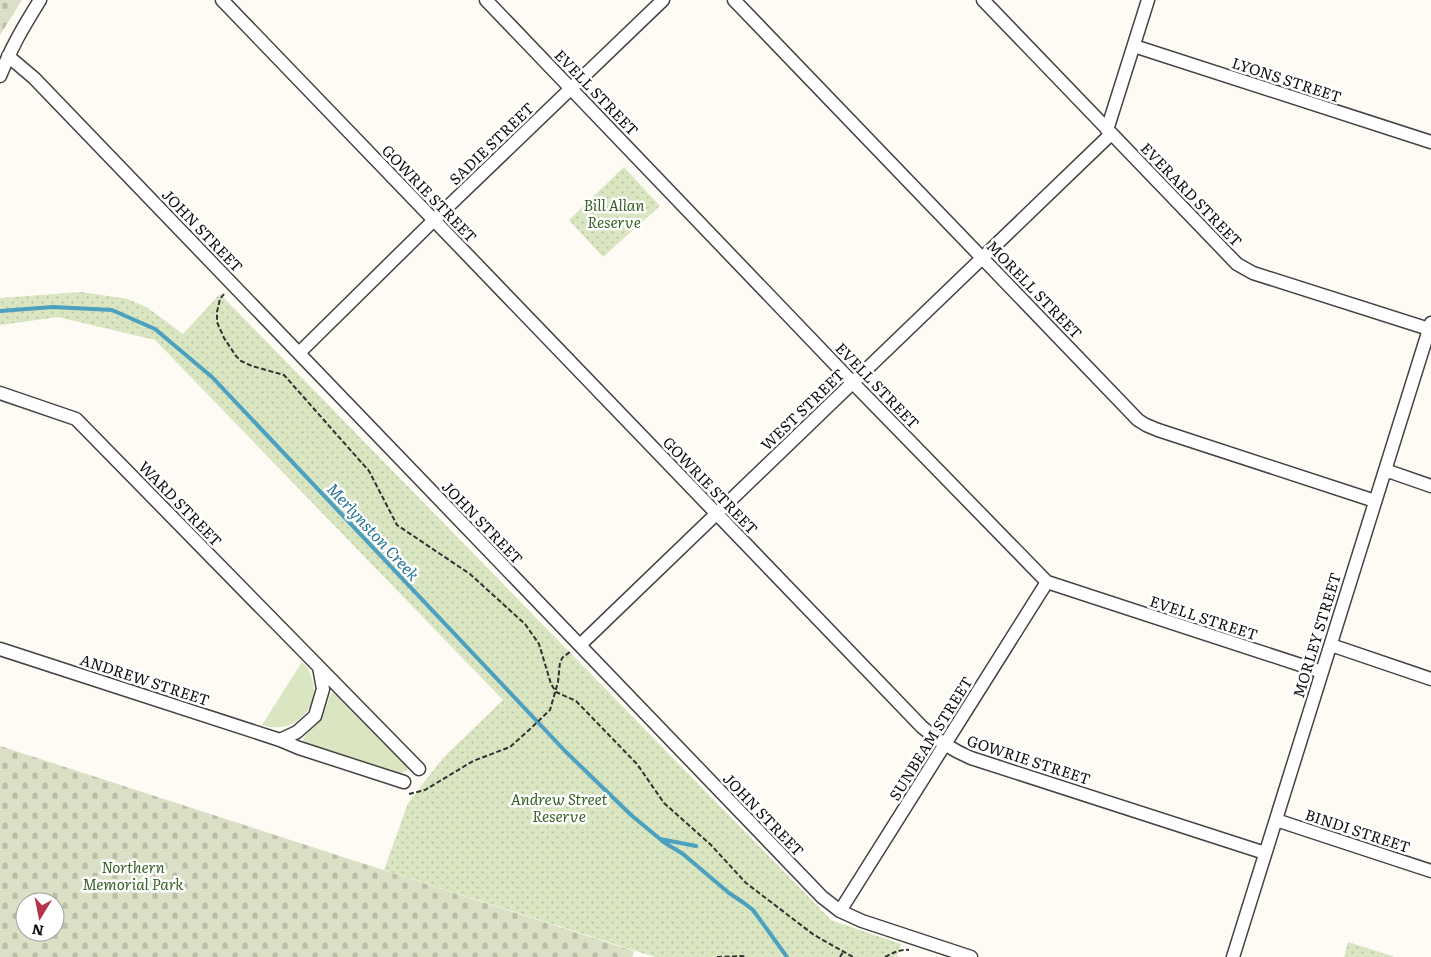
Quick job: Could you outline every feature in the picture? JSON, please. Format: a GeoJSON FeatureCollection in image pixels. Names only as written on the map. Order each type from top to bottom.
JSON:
{"type":"FeatureCollection","features":[{"type":"Feature","properties":{"kind":"street"},"geometry":{"type":"LineString","coordinates":[[0,76],[16,38],[40,0]]}},
{"type":"Feature","properties":{"kind":"street","name":"GOWRIE STREET"},"geometry":{"type":"LineString","coordinates":[[222,0],[922,727],[944,744],[971,758],[1265,853]]}},
{"type":"Feature","properties":{"kind":"street","name":"EVELL STREET"},"geometry":{"type":"LineString","coordinates":[[486,0],[853,383],[1047,582],[1322,672]]}},
{"type":"Feature","properties":{"kind":"street","name":"SADIE STREET"},"geometry":{"type":"LineString","coordinates":[[299,353],[663,0]]}},
{"type":"Feature","properties":{"kind":"street","name":"MORELL STREET"},"geometry":{"type":"LineString","coordinates":[[734,0],[1138,420],[1146,425],[1375,501]]}},
{"type":"Feature","properties":{"kind":"street","name":"EVERARD STREET"},"geometry":{"type":"LineString","coordinates":[[983,0],[1237,264],[1253,273],[1430,326]]}},
{"type":"Feature","properties":{"kind":"street","name":"WEST STREET"},"geometry":{"type":"LineString","coordinates":[[580,645],[983,258],[1109,132],[1148,0]]}},
{"type":"Feature","properties":{"kind":"street","name":"LYONS STREET"},"geometry":{"type":"LineString","coordinates":[[1134,46],[1431,142]]}},
{"type":"Feature","properties":{"kind":"street","name":"JOHN STREET"},"geometry":{"type":"LineString","coordinates":[[8,56],[34,78],[822,898],[840,911],[862,921],[971,957]]}},
{"type":"Feature","properties":{"kind":"street","name":"MORLEY STREET"},"geometry":{"type":"LineString","coordinates":[[1233,957],[1430,326]]}},
{"type":"Feature","properties":{"kind":"street","name":"WARD STREET"},"geometry":{"type":"LineString","coordinates":[[0,393],[76,418],[419,769]]}},
{"type":"Feature","properties":{"kind":"street"},"geometry":{"type":"LineString","coordinates":[[1385,470],[1431,486]]}},
{"type":"Feature","properties":{"kind":"street","name":"SUNBEAM STREET"},"geometry":{"type":"LineString","coordinates":[[840,911],[1047,582]]}},
{"type":"Feature","properties":{"kind":"street"},"geometry":{"type":"LineString","coordinates":[[1331,645],[1431,679]]}},
{"type":"Feature","properties":{"kind":"street","name":"ANDREW STREET"},"geometry":{"type":"LineString","coordinates":[[0,649],[404,782]]}},
{"type":"Feature","properties":{"kind":"street"},"geometry":{"type":"LineString","coordinates":[[280,740],[297,732],[315,716],[323,689],[320,668]]}},
{"type":"Feature","properties":{"kind":"street","name":"BINDI STREET"},"geometry":{"type":"LineString","coordinates":[[1276,820],[1431,871]]}},
{"type":"Feature","properties":{"kind":"path"},"geometry":{"type":"LineString","coordinates":[[232,284],[220,299],[216,312],[217,322],[224,338],[236,356],[241,361],[252,366],[284,375],[369,471],[397,525],[470,574],[525,624],[538,644],[550,684],[556,692],[576,701],[637,764],[664,803],[711,845],[746,883],[814,935],[853,957]]}},
{"type":"Feature","properties":{"kind":"path"},"geometry":{"type":"LineString","coordinates":[[409,794],[424,790],[473,761],[510,747],[550,710],[556,692],[560,662],[563,657],[580,645]]}},
{"type":"Feature","properties":{"kind":"path"},"geometry":{"type":"LineString","coordinates":[[885,957],[903,950],[916,952]]}},
{"type":"Feature","properties":{"kind":"path"},"geometry":{"type":"LineString","coordinates":[[840,957],[842,952]]}},
{"type":"Feature","properties":{"kind":"path"},"geometry":{"type":"LineString","coordinates":[[717,957],[745,957]]}},
{"type":"Feature","properties":{"kind":"green space"},"geometry":{"type":"Polygon","coordinates":[[[0,0],[22,0],[0,35],[0,0]]]}},
{"type":"Feature","properties":{"kind":"green space","name":"Bill Allan Reserve"},"geometry":{"type":"Polygon","coordinates":[[[624,167],[660,206],[603,257],[569,220],[624,167]]]}},
{"type":"Feature","properties":{"kind":"green space","name":"Andrew Street Reserve"},"geometry":{"type":"Polygon","coordinates":[[[81,292],[128,299],[148,308],[183,334],[220,294],[831,920],[901,944],[897,957],[655,957],[384,870],[408,803],[443,758],[503,700],[155,340],[58,317],[0,325],[0,298],[81,292]]]}},
{"type":"Feature","properties":{"kind":"green space"},"geometry":{"type":"Polygon","coordinates":[[[302,662],[309,671],[313,682],[314,693],[312,703],[307,711],[292,724],[283,727],[262,725],[302,662]]]}},
{"type":"Feature","properties":{"kind":"green space"},"geometry":{"type":"Polygon","coordinates":[[[332,692],[338,693],[408,766],[407,771],[398,774],[308,745],[303,741],[321,719],[332,692]]]}},
{"type":"Feature","properties":{"kind":"green space","name":"Northern Memorial Park"},"geometry":{"type":"Polygon","coordinates":[[[0,746],[634,951],[632,957],[0,957],[0,746]]]}},
{"type":"Feature","properties":{"kind":"green space"},"geometry":{"type":"Polygon","coordinates":[[[1348,942],[1395,957],[1344,957],[1348,942]]]}},
{"type":"Feature","properties":{"kind":"waterway","name":"Merlynston Creek"},"geometry":{"type":"LineString","coordinates":[[0,311],[53,307],[112,310],[155,329],[212,377],[566,752],[631,815],[660,839],[696,846]]}},
{"type":"Feature","properties":{"kind":"waterway"},"geometry":{"type":"LineString","coordinates":[[662,841],[683,854],[729,893],[753,910],[787,957]]}}]}
